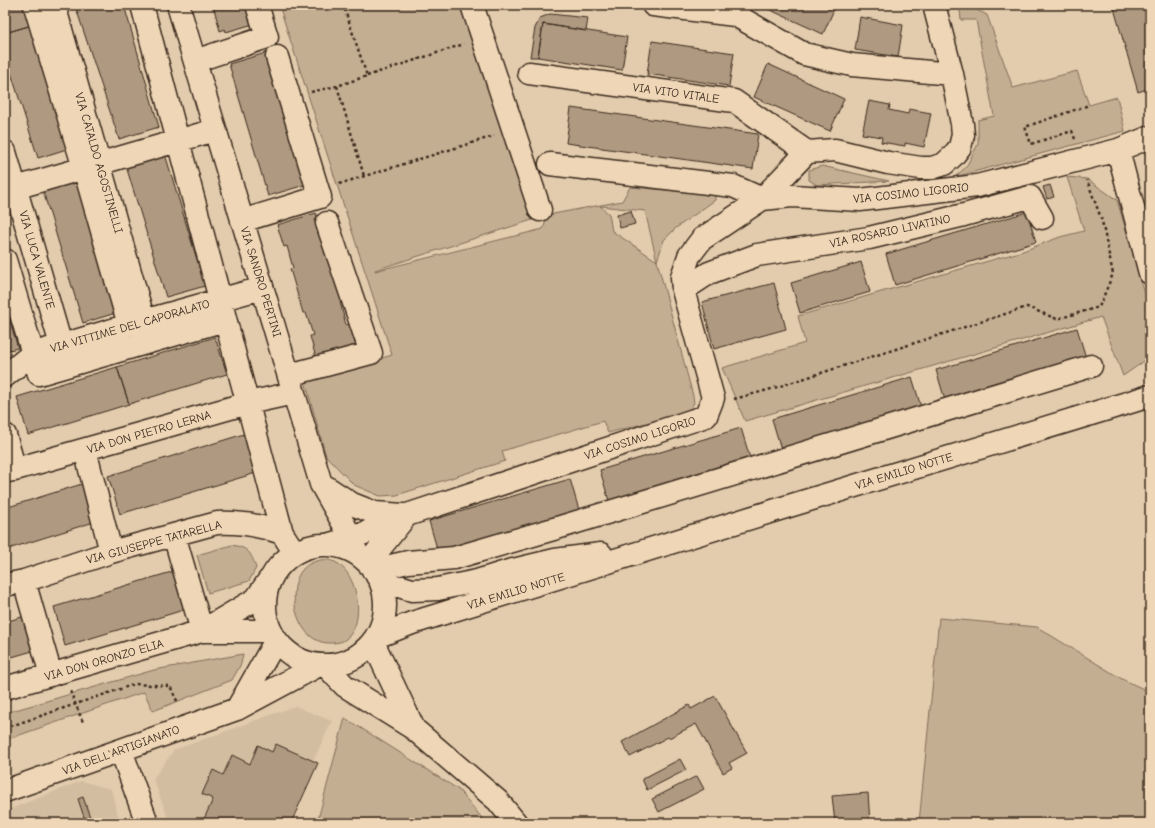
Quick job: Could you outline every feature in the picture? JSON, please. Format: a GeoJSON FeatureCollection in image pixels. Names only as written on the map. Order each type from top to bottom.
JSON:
{"type":"FeatureCollection","features":[{"type":"Feature","properties":{"kind":"street","name":"VIA CATALDO AGOSTINELLI"},"geometry":{"type":"LineString","coordinates":[[42,5],[92,165],[142,345]]}},
{"type":"Feature","properties":{"kind":"street"},"geometry":{"type":"LineString","coordinates":[[142,5],[282,532],[295,553]]}},
{"type":"Feature","properties":{"kind":"street","name":"VIA SANDRO PERTINI"},"geometry":{"type":"LineString","coordinates":[[178,5],[321,484],[365,560]]}},
{"type":"Feature","properties":{"kind":"street"},"geometry":{"type":"LineString","coordinates":[[195,61],[266,37],[257,5]]}},
{"type":"Feature","properties":{"kind":"street"},"geometry":{"type":"LineString","coordinates":[[472,5],[540,210]]}},
{"type":"Feature","properties":{"kind":"street"},"geometry":{"type":"LineString","coordinates":[[653,5],[735,16],[804,54],[811,56],[852,65],[952,74]]}},
{"type":"Feature","properties":{"kind":"street"},"geometry":{"type":"LineString","coordinates":[[550,164],[733,186],[762,199],[807,152],[835,150],[888,163],[921,168],[932,168],[944,164],[960,147],[963,135],[952,74],[934,5]]}},
{"type":"Feature","properties":{"kind":"street"},"geometry":{"type":"LineString","coordinates":[[242,221],[320,197],[277,57]]}},
{"type":"Feature","properties":{"kind":"street","name":"VIA VITO VITALE"},"geometry":{"type":"LineString","coordinates":[[529,73],[734,101],[807,152]]}},
{"type":"Feature","properties":{"kind":"street"},"geometry":{"type":"LineString","coordinates":[[10,189],[215,130]]}},
{"type":"Feature","properties":{"kind":"street","name":"VIA COSIMO LIGORIO"},"geometry":{"type":"LineString","coordinates":[[365,560],[360,534],[407,515],[706,416],[713,398],[683,290],[682,277],[689,256],[702,239],[762,199],[792,196],[860,200],[977,186],[1118,150],[1150,137]]}},
{"type":"Feature","properties":{"kind":"street"},"geometry":{"type":"LineString","coordinates":[[1118,150],[1150,273]]}},
{"type":"Feature","properties":{"kind":"street","name":"VIA LUCA VALENTE"},"geometry":{"type":"LineString","coordinates":[[5,152],[10,189],[61,345]]}},
{"type":"Feature","properties":{"kind":"street","name":"VIA ROSARIO LIVATINO"},"geometry":{"type":"LineString","coordinates":[[683,290],[709,273],[757,255],[869,238],[1030,197],[1042,218]]}},
{"type":"Feature","properties":{"kind":"street","name":"VIA DON PIETRO LERNA"},"geometry":{"type":"LineString","coordinates":[[10,471],[248,403],[291,384],[371,353],[327,223]]}},
{"type":"Feature","properties":{"kind":"street"},"geometry":{"type":"LineString","coordinates":[[5,260],[36,364]]}},
{"type":"Feature","properties":{"kind":"street","name":"VIA VITTIME DEL CAPORALATO"},"geometry":{"type":"LineString","coordinates":[[5,376],[36,364],[61,345],[136,323],[223,310],[262,288]]}},
{"type":"Feature","properties":{"kind":"street"},"geometry":{"type":"LineString","coordinates":[[5,384],[36,364],[142,345],[223,310]]}},
{"type":"Feature","properties":{"kind":"street"},"geometry":{"type":"LineString","coordinates":[[365,560],[408,562],[454,558],[1091,366]]}},
{"type":"Feature","properties":{"kind":"street","name":"VIA EMILIO NOTTE"},"geometry":{"type":"LineString","coordinates":[[375,639],[412,624],[657,547],[1150,396]]}},
{"type":"Feature","properties":{"kind":"street"},"geometry":{"type":"LineString","coordinates":[[5,435],[10,471]]}},
{"type":"Feature","properties":{"kind":"street"},"geometry":{"type":"LineString","coordinates":[[85,450],[110,552]]}},
{"type":"Feature","properties":{"kind":"street","name":"VIA COSIMO LIGORIO"},"geometry":{"type":"LineString","coordinates":[[321,484],[352,504],[375,513],[407,515]]}},
{"type":"Feature","properties":{"kind":"street"},"geometry":{"type":"LineString","coordinates":[[365,560],[407,515]]}},
{"type":"Feature","properties":{"kind":"street","name":"VIA GIUSEPPE TATARELLA"},"geometry":{"type":"LineString","coordinates":[[11,585],[110,552],[174,536],[217,523],[234,522],[262,526],[282,532]]}},
{"type":"Feature","properties":{"kind":"street"},"geometry":{"type":"LineString","coordinates":[[174,536],[202,631]]}},
{"type":"Feature","properties":{"kind":"street"},"geometry":{"type":"LineString","coordinates":[[327,545],[343,547],[365,560],[382,584],[386,604],[383,624],[375,639],[361,654],[345,662],[322,665],[312,664],[296,658],[282,649],[273,635],[266,618],[265,598],[270,579],[276,569],[295,553],[310,547],[327,545]]}},
{"type":"Feature","properties":{"kind":"street","name":"VIA EMILIO NOTTE"},"geometry":{"type":"LineString","coordinates":[[365,560],[392,584],[412,590],[438,589],[477,581],[509,571],[555,560],[657,547]]}},
{"type":"Feature","properties":{"kind":"street"},"geometry":{"type":"LineString","coordinates":[[402,587],[402,569],[408,562]]}},
{"type":"Feature","properties":{"kind":"street","name":"VIA DON ORONZO ELIA"},"geometry":{"type":"LineString","coordinates":[[5,688],[51,676],[202,631],[256,599],[270,579]]}},
{"type":"Feature","properties":{"kind":"street"},"geometry":{"type":"LineString","coordinates":[[11,585],[51,676]]}},
{"type":"Feature","properties":{"kind":"street","name":"VIA DON ORONZO ELIA"},"geometry":{"type":"LineString","coordinates":[[202,631],[273,635]]}},
{"type":"Feature","properties":{"kind":"street"},"geometry":{"type":"LineString","coordinates":[[239,632],[251,639],[256,646],[260,670]]}},
{"type":"Feature","properties":{"kind":"street"},"geometry":{"type":"LineString","coordinates":[[237,709],[260,670],[273,635]]}},
{"type":"Feature","properties":{"kind":"street"},"geometry":{"type":"LineString","coordinates":[[375,639],[414,729]]}},
{"type":"Feature","properties":{"kind":"street"},"geometry":{"type":"LineString","coordinates":[[322,665],[345,686],[414,729],[498,801],[516,823]]}},
{"type":"Feature","properties":{"kind":"street","name":"VIA DELL'ARTIGIANATO"},"geometry":{"type":"LineString","coordinates":[[5,791],[237,709],[322,665]]}},
{"type":"Feature","properties":{"kind":"street"},"geometry":{"type":"LineString","coordinates":[[122,750],[147,823]]}},
{"type":"Feature","properties":{"kind":"path"},"geometry":{"type":"LineString","coordinates":[[352,5],[344,7],[367,76]]}},
{"type":"Feature","properties":{"kind":"path"},"geometry":{"type":"LineString","coordinates":[[307,92],[337,86],[483,38]]}},
{"type":"Feature","properties":{"kind":"path"},"geometry":{"type":"LineString","coordinates":[[337,86],[364,176]]}},
{"type":"Feature","properties":{"kind":"path"},"geometry":{"type":"LineString","coordinates":[[1077,143],[1072,131],[1031,144],[1025,127],[1089,105]]}},
{"type":"Feature","properties":{"kind":"path"},"geometry":{"type":"LineString","coordinates":[[338,185],[514,130]]}},
{"type":"Feature","properties":{"kind":"path"},"geometry":{"type":"LineString","coordinates":[[710,405],[768,390],[1027,307],[1056,319],[1099,307],[1113,274],[1102,221],[1087,179]]}},
{"type":"Feature","properties":{"kind":"path"},"geometry":{"type":"LineString","coordinates":[[5,728],[135,684],[170,686],[178,703]]}},
{"type":"Feature","properties":{"kind":"path"},"geometry":{"type":"LineString","coordinates":[[70,689],[83,722]]}},
{"type":"Feature","properties":{"kind":"shaded area"},"geometry":{"type":"Polygon","coordinates":[[[279,5],[483,5],[548,215],[622,201],[630,187],[715,194],[715,200],[676,228],[664,240],[657,261],[693,396],[694,403],[688,412],[608,433],[603,421],[502,451],[505,461],[397,495],[380,496],[354,485],[326,456],[305,381],[392,355],[279,5]],[[600,206],[609,214],[612,231],[657,261],[645,211],[600,206]],[[548,215],[375,271],[543,229],[548,215]]]}},
{"type":"Feature","properties":{"kind":"shaded area"},"geometry":{"type":"Polygon","coordinates":[[[969,6],[987,15],[1013,88],[1077,71],[1089,105],[1117,97],[1125,131],[955,177],[966,167],[978,144],[978,120],[994,116],[976,20],[961,20],[960,10],[969,6]]]}},
{"type":"Feature","properties":{"kind":"shaded area"},"geometry":{"type":"Polygon","coordinates":[[[822,166],[889,181],[817,185],[809,180],[809,170],[822,166]]]}},
{"type":"Feature","properties":{"kind":"shaded area"},"geometry":{"type":"Polygon","coordinates":[[[1067,177],[1087,179],[1117,200],[1150,311],[1150,357],[1123,376],[1101,317],[745,421],[722,368],[805,343],[798,316],[1023,251],[1060,237],[1084,231],[1067,177]]]}},
{"type":"Feature","properties":{"kind":"shaded area"},"geometry":{"type":"Polygon","coordinates":[[[232,545],[246,550],[253,558],[256,568],[249,581],[208,593],[197,555],[232,545]]]}},
{"type":"Feature","properties":{"kind":"shaded area"},"geometry":{"type":"Polygon","coordinates":[[[320,560],[328,560],[339,564],[347,573],[353,584],[357,597],[358,611],[356,623],[351,634],[343,641],[328,643],[318,641],[309,635],[302,626],[298,616],[294,593],[296,582],[304,568],[309,564],[320,560]]]}},
{"type":"Feature","properties":{"kind":"shaded area"},"geometry":{"type":"Polygon","coordinates":[[[939,618],[1037,627],[1122,679],[1150,692],[1150,823],[919,823],[939,618]]]}},
{"type":"Feature","properties":{"kind":"shaded area"},"geometry":{"type":"Polygon","coordinates":[[[243,654],[241,664],[232,680],[153,711],[144,692],[5,740],[5,713],[154,670],[243,654]]]}},
{"type":"Feature","properties":{"kind":"shaded area"},"geometry":{"type":"Polygon","coordinates":[[[295,706],[332,721],[284,823],[170,823],[153,779],[174,750],[295,706]]]}},
{"type":"Feature","properties":{"kind":"shaded area"},"geometry":{"type":"Polygon","coordinates":[[[345,718],[459,790],[486,823],[317,823],[345,718]]]}},
{"type":"Feature","properties":{"kind":"shaded area"},"geometry":{"type":"Polygon","coordinates":[[[81,781],[111,789],[120,823],[5,823],[5,811],[81,781]]]}},
{"type":"Feature","properties":{"kind":"building"},"geometry":{"type":"Polygon","coordinates":[[[5,5],[26,5],[32,25],[5,33],[5,5]]]}},
{"type":"Feature","properties":{"kind":"building"},"geometry":{"type":"Polygon","coordinates":[[[75,5],[124,5],[159,127],[119,139],[75,5]]]}},
{"type":"Feature","properties":{"kind":"building"},"geometry":{"type":"Polygon","coordinates":[[[213,5],[257,5],[257,23],[226,32],[225,29],[220,31],[213,5]]]}},
{"type":"Feature","properties":{"kind":"building"},"geometry":{"type":"Polygon","coordinates":[[[767,5],[836,5],[823,34],[766,8],[767,5]]]}},
{"type":"Feature","properties":{"kind":"building"},"geometry":{"type":"Polygon","coordinates":[[[1113,5],[1148,5],[1150,12],[1150,88],[1138,92],[1113,5]]]}},
{"type":"Feature","properties":{"kind":"building"},"geometry":{"type":"Polygon","coordinates":[[[550,14],[588,18],[586,31],[543,24],[538,57],[530,57],[535,28],[540,18],[550,14]]]}},
{"type":"Feature","properties":{"kind":"building"},"geometry":{"type":"Polygon","coordinates":[[[860,17],[903,25],[898,57],[855,50],[860,17]]]}},
{"type":"Feature","properties":{"kind":"building"},"geometry":{"type":"Polygon","coordinates":[[[543,24],[627,37],[622,70],[538,57],[543,24]]]}},
{"type":"Feature","properties":{"kind":"building"},"geometry":{"type":"Polygon","coordinates":[[[32,25],[70,148],[38,158],[5,54],[5,33],[32,25]]]}},
{"type":"Feature","properties":{"kind":"building"},"geometry":{"type":"Polygon","coordinates":[[[652,41],[734,53],[729,86],[647,74],[652,41]]]}},
{"type":"Feature","properties":{"kind":"building"},"geometry":{"type":"Polygon","coordinates":[[[269,52],[308,184],[268,196],[229,64],[269,52]]]}},
{"type":"Feature","properties":{"kind":"building"},"geometry":{"type":"Polygon","coordinates":[[[768,64],[844,99],[830,131],[754,97],[768,64]]]}},
{"type":"Feature","properties":{"kind":"building"},"geometry":{"type":"Polygon","coordinates":[[[869,101],[890,105],[889,110],[908,114],[909,109],[931,113],[924,147],[905,143],[905,146],[881,142],[882,137],[862,134],[869,101]]]}},
{"type":"Feature","properties":{"kind":"building"},"geometry":{"type":"Polygon","coordinates":[[[571,108],[758,134],[753,169],[566,143],[571,108]]]}},
{"type":"Feature","properties":{"kind":"building"},"geometry":{"type":"Polygon","coordinates":[[[165,154],[205,286],[166,297],[126,166],[165,154]]]}},
{"type":"Feature","properties":{"kind":"building"},"geometry":{"type":"Polygon","coordinates":[[[80,180],[119,312],[83,323],[43,191],[80,180]]]}},
{"type":"Feature","properties":{"kind":"building"},"geometry":{"type":"Polygon","coordinates":[[[1050,185],[1054,197],[1047,199],[1043,187],[1050,185]]]}},
{"type":"Feature","properties":{"kind":"building"},"geometry":{"type":"Polygon","coordinates":[[[631,211],[635,224],[620,228],[617,215],[631,211]]]}},
{"type":"Feature","properties":{"kind":"building"},"geometry":{"type":"Polygon","coordinates":[[[1027,212],[1036,242],[895,285],[886,254],[1027,212]]]}},
{"type":"Feature","properties":{"kind":"building"},"geometry":{"type":"Polygon","coordinates":[[[316,213],[323,235],[320,236],[327,258],[330,257],[343,301],[340,302],[346,325],[349,324],[356,346],[316,358],[310,336],[313,335],[306,313],[303,313],[290,269],[293,268],[287,246],[284,247],[277,225],[316,213]]]}},
{"type":"Feature","properties":{"kind":"building"},"geometry":{"type":"Polygon","coordinates":[[[861,262],[870,292],[800,313],[791,283],[861,262]]]}},
{"type":"Feature","properties":{"kind":"building"},"geometry":{"type":"Polygon","coordinates":[[[774,283],[786,329],[714,349],[702,302],[774,283]]]}},
{"type":"Feature","properties":{"kind":"building"},"geometry":{"type":"Polygon","coordinates":[[[5,305],[18,348],[5,351],[5,305]]]}},
{"type":"Feature","properties":{"kind":"building"},"geometry":{"type":"Polygon","coordinates":[[[1077,328],[1086,358],[945,400],[936,370],[1077,328]]]}},
{"type":"Feature","properties":{"kind":"building"},"geometry":{"type":"Polygon","coordinates":[[[215,337],[227,374],[129,404],[117,367],[215,337]]]}},
{"type":"Feature","properties":{"kind":"building"},"geometry":{"type":"Polygon","coordinates":[[[117,367],[129,404],[28,435],[17,397],[117,367]]]}},
{"type":"Feature","properties":{"kind":"building"},"geometry":{"type":"Polygon","coordinates":[[[912,377],[921,407],[781,449],[772,419],[912,377]]]}},
{"type":"Feature","properties":{"kind":"building"},"geometry":{"type":"Polygon","coordinates":[[[741,428],[750,458],[609,501],[600,470],[741,428]]]}},
{"type":"Feature","properties":{"kind":"building"},"geometry":{"type":"Polygon","coordinates":[[[244,434],[256,473],[120,514],[108,476],[244,434]]]}},
{"type":"Feature","properties":{"kind":"building"},"geometry":{"type":"Polygon","coordinates":[[[570,479],[579,510],[438,552],[429,521],[570,479]]]}},
{"type":"Feature","properties":{"kind":"building"},"geometry":{"type":"Polygon","coordinates":[[[85,483],[97,521],[5,550],[5,508],[85,483]]]}},
{"type":"Feature","properties":{"kind":"building"},"geometry":{"type":"Polygon","coordinates":[[[178,570],[190,608],[65,646],[54,607],[178,570]]]}},
{"type":"Feature","properties":{"kind":"building"},"geometry":{"type":"Polygon","coordinates":[[[25,616],[36,650],[5,659],[5,622],[25,616]]]}},
{"type":"Feature","properties":{"kind":"building"},"geometry":{"type":"Polygon","coordinates":[[[715,696],[747,753],[729,763],[732,768],[723,773],[696,724],[630,757],[622,742],[689,705],[691,709],[715,696]]]}},
{"type":"Feature","properties":{"kind":"building"},"geometry":{"type":"Polygon","coordinates":[[[276,744],[318,763],[291,823],[212,823],[204,819],[213,799],[202,794],[213,770],[223,775],[232,755],[250,764],[258,745],[272,752],[276,744]]]}},
{"type":"Feature","properties":{"kind":"building"},"geometry":{"type":"Polygon","coordinates":[[[680,759],[686,770],[647,790],[642,779],[680,759]]]}},
{"type":"Feature","properties":{"kind":"building"},"geometry":{"type":"Polygon","coordinates":[[[697,776],[704,789],[659,812],[652,799],[697,776]]]}},
{"type":"Feature","properties":{"kind":"building"},"geometry":{"type":"Polygon","coordinates":[[[868,793],[870,823],[835,823],[832,796],[868,793]]]}},
{"type":"Feature","properties":{"kind":"building"},"geometry":{"type":"Polygon","coordinates":[[[83,797],[92,823],[86,823],[78,799],[83,797]]]}}]}
